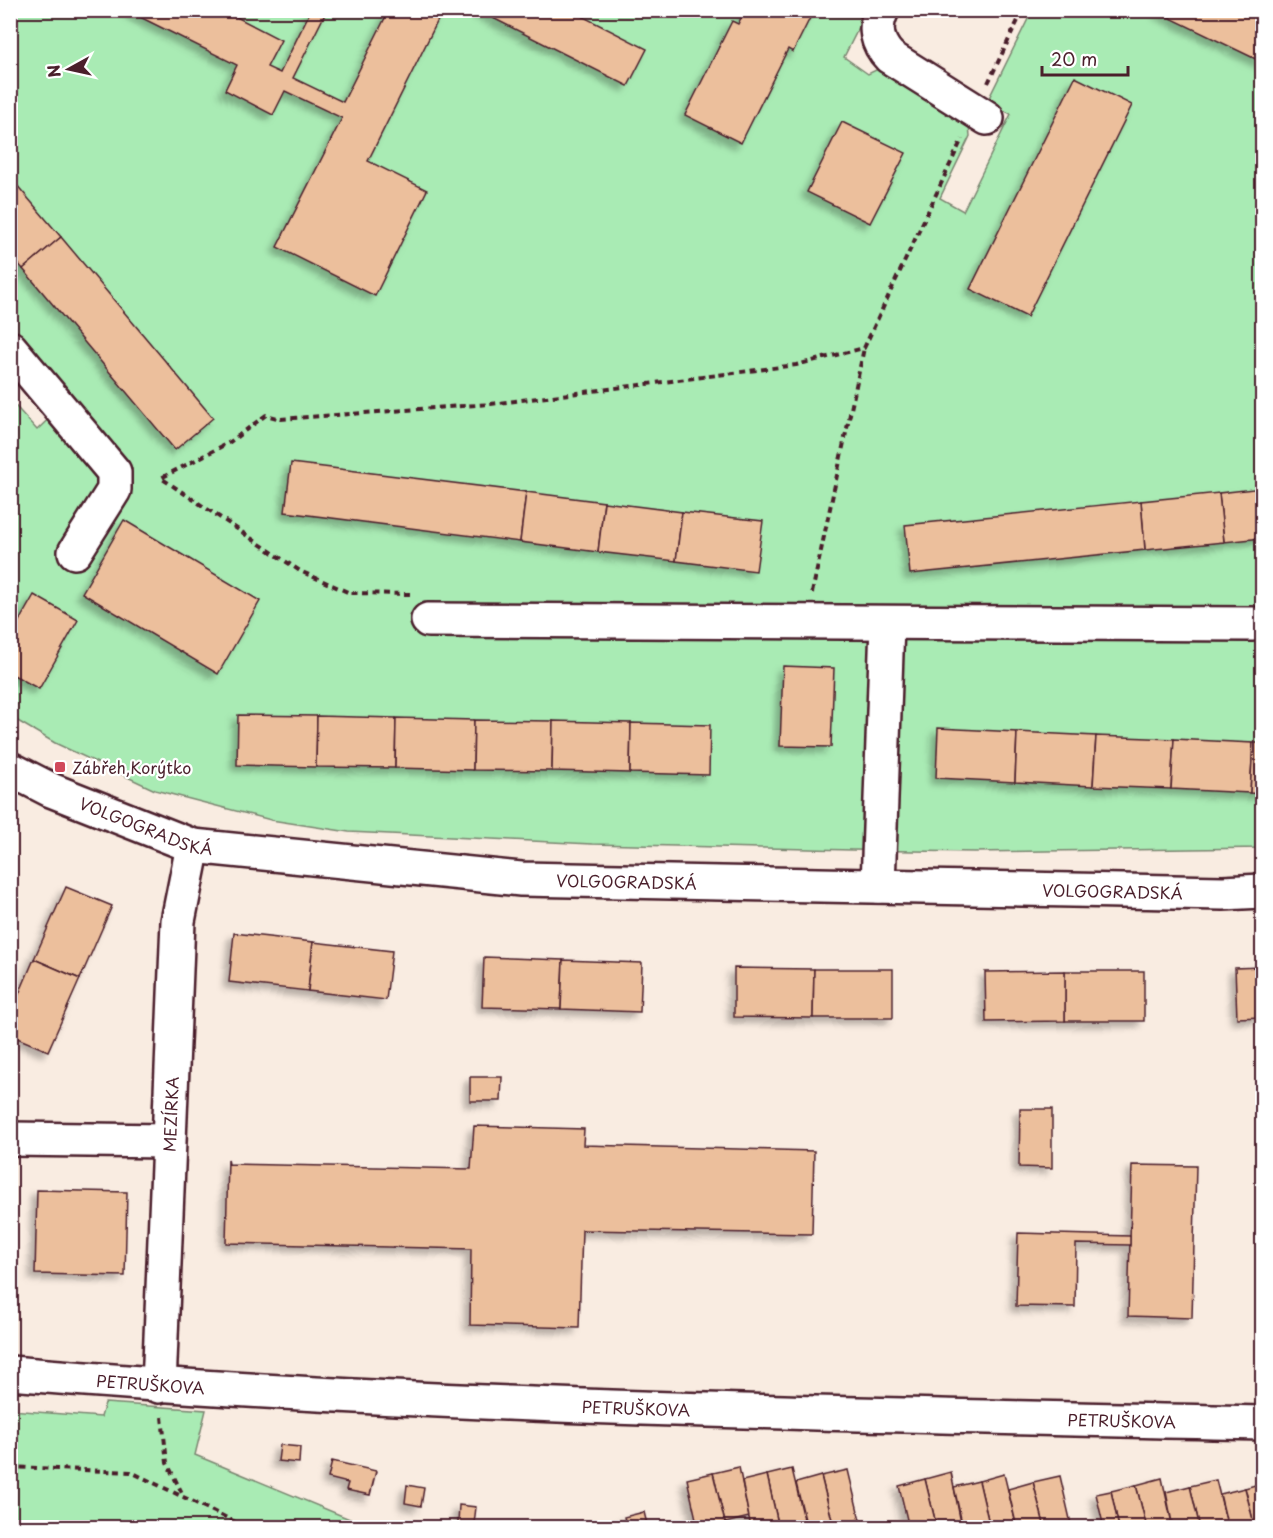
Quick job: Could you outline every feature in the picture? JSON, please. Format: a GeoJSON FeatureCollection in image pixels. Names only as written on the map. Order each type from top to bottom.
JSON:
{"type":"FeatureCollection","features":[{"type":"Feature","properties":{"kind":"street"},"geometry":{"type":"LineString","coordinates":[[882,10],[877,34],[882,48],[890,57],[981,114]]}},
{"type":"Feature","properties":{"kind":"street"},"geometry":{"type":"LineString","coordinates":[[10,348],[114,472],[114,490],[75,552]]}},
{"type":"Feature","properties":{"kind":"street"},"geometry":{"type":"LineString","coordinates":[[424,607],[887,624],[1254,624]]}},
{"type":"Feature","properties":{"kind":"street"},"geometry":{"type":"LineString","coordinates":[[878,886],[887,624]]}},
{"type":"Feature","properties":{"kind":"street","name":"VOLGOGRADSKÁ"},"geometry":{"type":"LineString","coordinates":[[10,769],[51,790],[193,846],[521,879],[1263,891]]}},
{"type":"Feature","properties":{"kind":"street","name":"MEZÍRKA"},"geometry":{"type":"LineString","coordinates":[[159,1386],[178,921],[193,846]]}},
{"type":"Feature","properties":{"kind":"street"},"geometry":{"type":"LineString","coordinates":[[10,1138],[168,1141]]}},
{"type":"Feature","properties":{"kind":"street","name":"PETRUŠKOVA"},"geometry":{"type":"LineString","coordinates":[[10,1373],[159,1386],[722,1411],[1263,1423]]}},
{"type":"Feature","properties":{"kind":"path"},"geometry":{"type":"LineString","coordinates":[[811,599],[864,348],[981,114],[1023,10]]}},
{"type":"Feature","properties":{"kind":"path"},"geometry":{"type":"LineString","coordinates":[[424,607],[350,593],[300,571],[161,478],[230,442],[266,415],[281,419],[491,404],[796,365],[864,348]]}},
{"type":"Feature","properties":{"kind":"path"},"geometry":{"type":"LineString","coordinates":[[159,1386],[167,1463],[183,1496]]}},
{"type":"Feature","properties":{"kind":"path"},"geometry":{"type":"LineString","coordinates":[[10,1467],[131,1472],[248,1527]]}},
{"type":"Feature","properties":{"kind":"green space"},"geometry":{"type":"Polygon","coordinates":[[[11,11],[867,11],[844,57],[868,74],[880,68],[968,115],[970,136],[940,198],[963,211],[1011,114],[987,102],[1032,11],[1262,11],[1262,848],[974,852],[852,850],[592,844],[349,832],[271,820],[155,790],[55,743],[11,717],[10,400],[37,430],[71,397],[11,329],[11,11]]]}},
{"type":"Feature","properties":{"kind":"green space"},"geometry":{"type":"Polygon","coordinates":[[[105,1403],[206,1410],[195,1455],[369,1527],[11,1527],[11,1410],[101,1417],[105,1403]]]}},
{"type":"Feature","properties":{"kind":"building"},"geometry":{"type":"Polygon","coordinates":[[[133,10],[223,10],[281,40],[267,67],[280,73],[311,10],[327,10],[293,78],[343,102],[389,10],[443,10],[368,161],[427,190],[375,296],[277,247],[342,118],[285,91],[273,115],[225,90],[237,65],[132,13],[133,10]]]}},
{"type":"Feature","properties":{"kind":"building"},"geometry":{"type":"Polygon","coordinates":[[[477,10],[570,10],[647,49],[628,86],[477,10]]]}},
{"type":"Feature","properties":{"kind":"building"},"geometry":{"type":"Polygon","coordinates":[[[745,10],[814,10],[793,52],[788,49],[741,143],[685,115],[732,21],[738,24],[745,10]]]}},
{"type":"Feature","properties":{"kind":"building"},"geometry":{"type":"Polygon","coordinates":[[[1159,10],[1262,10],[1262,62],[1158,12],[1159,10]]]}},
{"type":"Feature","properties":{"kind":"building"},"geometry":{"type":"Polygon","coordinates":[[[1075,77],[1132,105],[1027,317],[970,289],[1075,77]]]}},
{"type":"Feature","properties":{"kind":"building"},"geometry":{"type":"Polygon","coordinates":[[[842,122],[906,153],[870,223],[807,192],[842,122]]]}},
{"type":"Feature","properties":{"kind":"building"},"geometry":{"type":"Polygon","coordinates":[[[10,177],[61,237],[23,269],[10,254],[10,177]]]}},
{"type":"Feature","properties":{"kind":"building"},"geometry":{"type":"Polygon","coordinates":[[[61,237],[213,418],[175,450],[23,269],[61,237]]]}},
{"type":"Feature","properties":{"kind":"building"},"geometry":{"type":"Polygon","coordinates":[[[291,463],[526,492],[520,542],[285,512],[291,463]]]}},
{"type":"Feature","properties":{"kind":"building"},"geometry":{"type":"Polygon","coordinates":[[[1262,488],[1262,538],[1224,542],[1219,493],[1262,488]]]}},
{"type":"Feature","properties":{"kind":"building"},"geometry":{"type":"Polygon","coordinates":[[[526,492],[604,502],[598,552],[520,542],[526,492]]]}},
{"type":"Feature","properties":{"kind":"building"},"geometry":{"type":"Polygon","coordinates":[[[1219,493],[1224,542],[1145,550],[1141,501],[1219,493]]]}},
{"type":"Feature","properties":{"kind":"building"},"geometry":{"type":"Polygon","coordinates":[[[1141,501],[1145,550],[910,574],[905,525],[1141,501]]]}},
{"type":"Feature","properties":{"kind":"building"},"geometry":{"type":"Polygon","coordinates":[[[604,502],[682,512],[676,561],[598,552],[604,502]]]}},
{"type":"Feature","properties":{"kind":"building"},"geometry":{"type":"Polygon","coordinates":[[[682,512],[763,521],[756,571],[676,561],[682,512]]]}},
{"type":"Feature","properties":{"kind":"building"},"geometry":{"type":"Polygon","coordinates":[[[124,520],[260,601],[218,674],[82,593],[124,520]]]}},
{"type":"Feature","properties":{"kind":"building"},"geometry":{"type":"Polygon","coordinates":[[[34,595],[78,620],[39,689],[10,673],[10,637],[34,595]]]}},
{"type":"Feature","properties":{"kind":"building"},"geometry":{"type":"Polygon","coordinates":[[[783,666],[834,668],[831,747],[780,746],[783,666]]]}},
{"type":"Feature","properties":{"kind":"building"},"geometry":{"type":"Polygon","coordinates":[[[238,715],[317,716],[316,767],[237,765],[238,715]]]}},
{"type":"Feature","properties":{"kind":"building"},"geometry":{"type":"Polygon","coordinates":[[[317,716],[396,718],[395,768],[316,767],[317,716]]]}},
{"type":"Feature","properties":{"kind":"building"},"geometry":{"type":"Polygon","coordinates":[[[396,718],[474,720],[473,770],[395,768],[396,718]]]}},
{"type":"Feature","properties":{"kind":"building"},"geometry":{"type":"Polygon","coordinates":[[[474,720],[553,721],[552,771],[473,770],[474,720]]]}},
{"type":"Feature","properties":{"kind":"building"},"geometry":{"type":"Polygon","coordinates":[[[553,721],[631,723],[630,773],[552,771],[553,721]]]}},
{"type":"Feature","properties":{"kind":"building"},"geometry":{"type":"Polygon","coordinates":[[[631,723],[710,725],[709,775],[630,773],[631,723]]]}},
{"type":"Feature","properties":{"kind":"building"},"geometry":{"type":"Polygon","coordinates":[[[938,728],[1017,732],[1015,782],[936,778],[938,728]]]}},
{"type":"Feature","properties":{"kind":"building"},"geometry":{"type":"Polygon","coordinates":[[[1017,732],[1096,736],[1093,786],[1015,782],[1017,732]]]}},
{"type":"Feature","properties":{"kind":"building"},"geometry":{"type":"Polygon","coordinates":[[[1096,736],[1174,739],[1171,789],[1093,786],[1096,736]]]}},
{"type":"Feature","properties":{"kind":"building"},"geometry":{"type":"Polygon","coordinates":[[[1174,739],[1253,743],[1250,793],[1171,789],[1174,739]]]}},
{"type":"Feature","properties":{"kind":"building"},"geometry":{"type":"Polygon","coordinates":[[[1253,743],[1262,743],[1262,794],[1250,793],[1253,743]]]}},
{"type":"Feature","properties":{"kind":"building"},"geometry":{"type":"Polygon","coordinates":[[[66,887],[112,906],[80,979],[34,959],[66,887]]]}},
{"type":"Feature","properties":{"kind":"building"},"geometry":{"type":"Polygon","coordinates":[[[234,933],[313,942],[308,991],[229,982],[234,933]]]}},
{"type":"Feature","properties":{"kind":"building"},"geometry":{"type":"Polygon","coordinates":[[[313,942],[392,951],[386,1000],[308,991],[313,942]]]}},
{"type":"Feature","properties":{"kind":"building"},"geometry":{"type":"Polygon","coordinates":[[[484,957],[563,960],[561,1009],[482,1007],[484,957]]]}},
{"type":"Feature","properties":{"kind":"building"},"geometry":{"type":"Polygon","coordinates":[[[34,959],[80,979],[48,1051],[10,1035],[10,1015],[34,959]]]}},
{"type":"Feature","properties":{"kind":"building"},"geometry":{"type":"Polygon","coordinates":[[[563,960],[642,963],[640,1012],[561,1009],[563,960]]]}},
{"type":"Feature","properties":{"kind":"building"},"geometry":{"type":"Polygon","coordinates":[[[1262,967],[1262,1017],[1237,1018],[1235,968],[1262,967]]]}},
{"type":"Feature","properties":{"kind":"building"},"geometry":{"type":"Polygon","coordinates":[[[734,968],[814,969],[813,1018],[734,1017],[734,968]]]}},
{"type":"Feature","properties":{"kind":"building"},"geometry":{"type":"Polygon","coordinates":[[[814,969],[893,969],[893,1018],[813,1018],[814,969]]]}},
{"type":"Feature","properties":{"kind":"building"},"geometry":{"type":"Polygon","coordinates":[[[1065,971],[1144,971],[1144,1021],[1065,1021],[1065,971]]]}},
{"type":"Feature","properties":{"kind":"building"},"geometry":{"type":"Polygon","coordinates":[[[1065,971],[1065,1021],[986,1022],[985,972],[1065,971]]]}},
{"type":"Feature","properties":{"kind":"building"},"geometry":{"type":"Polygon","coordinates":[[[470,1077],[502,1077],[501,1101],[470,1101],[470,1077]]]}},
{"type":"Feature","properties":{"kind":"building"},"geometry":{"type":"Polygon","coordinates":[[[1020,1109],[1052,1109],[1052,1168],[1019,1167],[1020,1109]]]}},
{"type":"Feature","properties":{"kind":"building"},"geometry":{"type":"Polygon","coordinates":[[[474,1126],[584,1129],[583,1145],[814,1151],[812,1234],[582,1230],[579,1328],[470,1325],[471,1249],[226,1243],[228,1159],[229,1164],[471,1169],[474,1126]]]}},
{"type":"Feature","properties":{"kind":"building"},"geometry":{"type":"Polygon","coordinates":[[[1132,1165],[1196,1166],[1192,1318],[1128,1316],[1132,1165]]]}},
{"type":"Feature","properties":{"kind":"building"},"geometry":{"type":"Polygon","coordinates":[[[37,1190],[127,1192],[125,1276],[35,1274],[37,1190]]]}},
{"type":"Feature","properties":{"kind":"building"},"geometry":{"type":"Polygon","coordinates":[[[1018,1233],[1130,1236],[1130,1245],[1076,1244],[1075,1307],[1016,1306],[1018,1233]]]}},
{"type":"Feature","properties":{"kind":"building"},"geometry":{"type":"Polygon","coordinates":[[[280,1445],[300,1447],[299,1463],[278,1461],[280,1445]]]}},
{"type":"Feature","properties":{"kind":"building"},"geometry":{"type":"Polygon","coordinates":[[[332,1461],[376,1471],[370,1495],[346,1490],[348,1483],[328,1478],[332,1461]]]}},
{"type":"Feature","properties":{"kind":"building"},"geometry":{"type":"Polygon","coordinates":[[[739,1467],[749,1517],[725,1523],[713,1473],[739,1467]]]}},
{"type":"Feature","properties":{"kind":"building"},"geometry":{"type":"Polygon","coordinates":[[[792,1469],[805,1523],[803,1519],[779,1525],[779,1528],[767,1475],[792,1469]]]}},
{"type":"Feature","properties":{"kind":"building"},"geometry":{"type":"Polygon","coordinates":[[[848,1470],[861,1524],[858,1520],[834,1528],[821,1476],[848,1470]]]}},
{"type":"Feature","properties":{"kind":"building"},"geometry":{"type":"Polygon","coordinates":[[[951,1472],[961,1523],[937,1528],[925,1479],[951,1472]]]}},
{"type":"Feature","properties":{"kind":"building"},"geometry":{"type":"Polygon","coordinates":[[[713,1473],[726,1527],[724,1523],[698,1528],[687,1479],[713,1473]]]}},
{"type":"Feature","properties":{"kind":"building"},"geometry":{"type":"Polygon","coordinates":[[[1004,1474],[1017,1528],[1015,1525],[990,1528],[979,1481],[1004,1474]]]}},
{"type":"Feature","properties":{"kind":"building"},"geometry":{"type":"Polygon","coordinates":[[[767,1475],[779,1528],[777,1525],[751,1528],[742,1481],[767,1475]]]}},
{"type":"Feature","properties":{"kind":"building"},"geometry":{"type":"Polygon","coordinates":[[[821,1476],[834,1528],[807,1528],[796,1483],[821,1476]]]}},
{"type":"Feature","properties":{"kind":"building"},"geometry":{"type":"Polygon","coordinates":[[[1060,1476],[1072,1528],[1045,1528],[1033,1482],[1060,1476]]]}},
{"type":"Feature","properties":{"kind":"building"},"geometry":{"type":"Polygon","coordinates":[[[1162,1478],[1173,1528],[1147,1528],[1136,1485],[1162,1478]]]}},
{"type":"Feature","properties":{"kind":"building"},"geometry":{"type":"Polygon","coordinates":[[[925,1479],[937,1528],[909,1528],[899,1486],[925,1479]]]}},
{"type":"Feature","properties":{"kind":"building"},"geometry":{"type":"Polygon","coordinates":[[[1216,1480],[1228,1528],[1200,1528],[1190,1486],[1216,1480]]]}},
{"type":"Feature","properties":{"kind":"building"},"geometry":{"type":"Polygon","coordinates":[[[979,1481],[990,1528],[963,1528],[954,1487],[979,1481]]]}},
{"type":"Feature","properties":{"kind":"building"},"geometry":{"type":"Polygon","coordinates":[[[1033,1482],[1045,1528],[1017,1528],[1008,1489],[1033,1482]]]}},
{"type":"Feature","properties":{"kind":"building"},"geometry":{"type":"Polygon","coordinates":[[[1262,1483],[1262,1528],[1255,1528],[1245,1488],[1262,1483]]]}},
{"type":"Feature","properties":{"kind":"building"},"geometry":{"type":"Polygon","coordinates":[[[407,1485],[424,1488],[421,1506],[405,1503],[407,1485]]]}},
{"type":"Feature","properties":{"kind":"building"},"geometry":{"type":"Polygon","coordinates":[[[1136,1485],[1147,1528],[1119,1528],[1111,1491],[1136,1485]]]}},
{"type":"Feature","properties":{"kind":"building"},"geometry":{"type":"Polygon","coordinates":[[[1190,1486],[1200,1528],[1173,1528],[1166,1492],[1190,1486]]]}},
{"type":"Feature","properties":{"kind":"building"},"geometry":{"type":"Polygon","coordinates":[[[1245,1488],[1255,1528],[1228,1528],[1220,1494],[1245,1488]]]}},
{"type":"Feature","properties":{"kind":"building"},"geometry":{"type":"Polygon","coordinates":[[[1111,1491],[1119,1528],[1104,1528],[1096,1494],[1111,1491]]]}},
{"type":"Feature","properties":{"kind":"building"},"geometry":{"type":"Polygon","coordinates":[[[459,1505],[476,1507],[474,1524],[458,1523],[459,1505]]]}},
{"type":"Feature","properties":{"kind":"building"},"geometry":{"type":"Polygon","coordinates":[[[644,1512],[648,1528],[627,1528],[624,1517],[644,1512]]]}},
{"type":"Feature","properties":{"kind":"place","name":"Zábřeh,Korýtko"},"geometry":{"type":"Point","coordinates":[60,767]}}]}
